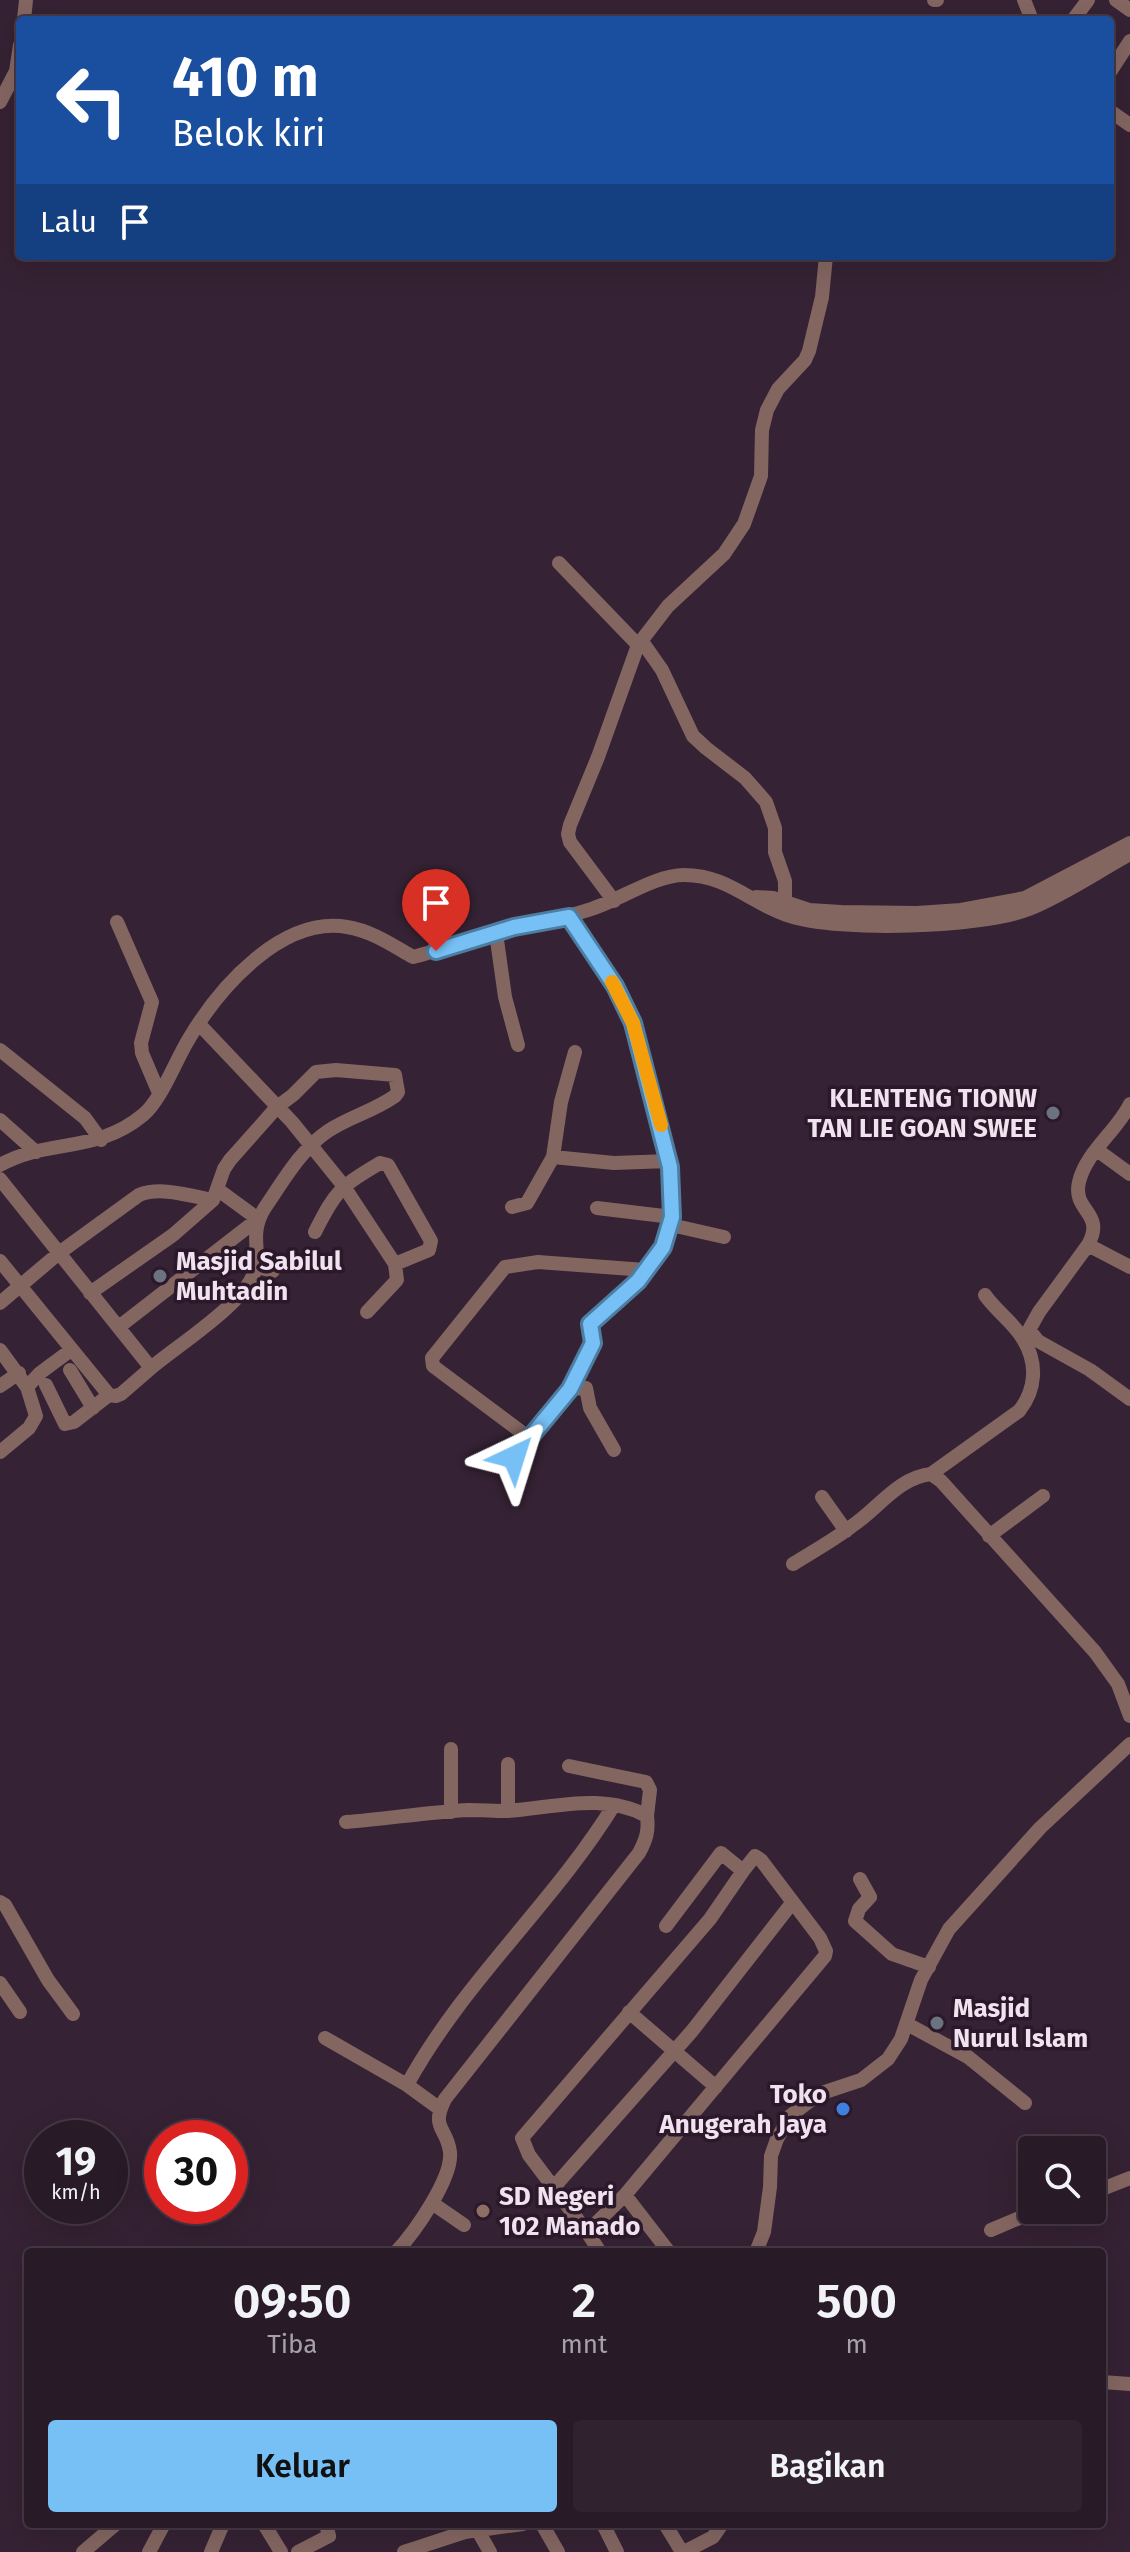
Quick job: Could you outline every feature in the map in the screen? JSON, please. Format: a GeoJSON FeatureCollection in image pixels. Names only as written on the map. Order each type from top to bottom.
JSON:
{"type":"FeatureCollection","features":[{"type":"Feature","properties":{"kind":"street"},"geometry":{"type":"LineString","coordinates":[[1116,0],[1130,10]]}},
{"type":"Feature","properties":{"kind":"street"},"geometry":{"type":"LineString","coordinates":[[1114,66],[1130,41]]}},
{"type":"Feature","properties":{"kind":"street"},"geometry":{"type":"LineString","coordinates":[[0,102],[16,71]]}},
{"type":"Feature","properties":{"kind":"street"},"geometry":{"type":"LineString","coordinates":[[614,901],[570,842],[568,834],[640,642],[668,606],[710,569],[744,524],[761,476],[762,430],[767,410],[778,389],[805,360],[809,351],[822,297],[826,260]]}},
{"type":"Feature","properties":{"kind":"street"},"geometry":{"type":"LineString","coordinates":[[559,563],[640,642],[662,670],[693,736],[745,778],[766,802],[775,828],[775,852],[785,881],[785,902]]}},
{"type":"Feature","properties":{"kind":"street"},"geometry":{"type":"LineString","coordinates":[[0,1165],[36,1152],[101,1140],[121,1131],[146,1113],[221,992],[261,955],[292,935],[315,927],[346,927],[367,932],[413,957],[496,933],[569,917],[681,874],[715,879],[792,917],[842,925],[875,918],[961,910],[1025,898],[1130,843]]}},
{"type":"Feature","properties":{"kind":"street"},"geometry":{"type":"LineString","coordinates":[[748,896],[785,902],[809,910],[875,918],[999,918],[1050,899],[1130,854]]}},
{"type":"Feature","properties":{"kind":"street"},"geometry":{"type":"LineString","coordinates":[[514,1457],[570,1389],[593,1343],[590,1324],[638,1281],[663,1247],[672,1221],[669,1161],[633,1023],[615,986],[569,917]]}},
{"type":"Feature","properties":{"kind":"street"},"geometry":{"type":"LineString","coordinates":[[117,922],[152,1002],[141,1043],[142,1053],[159,1093]]}},
{"type":"Feature","properties":{"kind":"street"},"geometry":{"type":"LineString","coordinates":[[496,933],[505,997],[518,1045]]}},
{"type":"Feature","properties":{"kind":"street"},"geometry":{"type":"LineString","coordinates":[[199,1024],[311,1145],[343,1185],[395,1264],[397,1280],[367,1312]]}},
{"type":"Feature","properties":{"kind":"street"},"geometry":{"type":"LineString","coordinates":[[0,1050],[85,1118],[101,1140]]}},
{"type":"Feature","properties":{"kind":"street"},"geometry":{"type":"LineString","coordinates":[[512,1207],[527,1203],[553,1157],[561,1102],[575,1052]]}},
{"type":"Feature","properties":{"kind":"street"},"geometry":{"type":"LineString","coordinates":[[90,1293],[173,1235],[215,1194],[230,1160],[277,1107],[316,1072],[395,1075],[398,1092],[395,1096],[378,1108],[329,1130],[311,1145],[258,1219],[120,1326]]}},
{"type":"Feature","properties":{"kind":"street"},"geometry":{"type":"LineString","coordinates":[[1130,1104],[1097,1150],[1079,1182],[1082,1205],[1095,1227],[1088,1245],[1029,1330],[1038,1341],[1090,1370],[1130,1399]]}},
{"type":"Feature","properties":{"kind":"street"},"geometry":{"type":"LineString","coordinates":[[0,1120],[36,1152]]}},
{"type":"Feature","properties":{"kind":"street"},"geometry":{"type":"LineString","coordinates":[[1097,1150],[1130,1174]]}},
{"type":"Feature","properties":{"kind":"street"},"geometry":{"type":"LineString","coordinates":[[553,1157],[614,1163],[669,1161]]}},
{"type":"Feature","properties":{"kind":"street"},"geometry":{"type":"LineString","coordinates":[[315,1232],[343,1185],[380,1163],[390,1166],[431,1241],[429,1250],[395,1264]]}},
{"type":"Feature","properties":{"kind":"street"},"geometry":{"type":"LineString","coordinates":[[0,1179],[151,1368]]}},
{"type":"Feature","properties":{"kind":"street"},"geometry":{"type":"LineString","coordinates":[[0,1303],[59,1253],[147,1191],[215,1194],[258,1219]]}},
{"type":"Feature","properties":{"kind":"street"},"geometry":{"type":"LineString","coordinates":[[597,1208],[672,1221],[724,1237]]}},
{"type":"Feature","properties":{"kind":"street"},"geometry":{"type":"LineString","coordinates":[[0,1261],[109,1395],[116,1396],[234,1301],[257,1267],[255,1237],[258,1219]]}},
{"type":"Feature","properties":{"kind":"street"},"geometry":{"type":"LineString","coordinates":[[1088,1245],[1130,1267]]}},
{"type":"Feature","properties":{"kind":"street"},"geometry":{"type":"LineString","coordinates":[[528,1437],[433,1366],[432,1358],[505,1267],[538,1262],[645,1270]]}},
{"type":"Feature","properties":{"kind":"street"},"geometry":{"type":"LineString","coordinates":[[257,1267],[273,1271]]}},
{"type":"Feature","properties":{"kind":"street"},"geometry":{"type":"LineString","coordinates":[[793,1564],[846,1531],[901,1484],[916,1476],[931,1474],[1019,1411],[1029,1399],[1033,1387],[1032,1366],[1023,1339],[985,1295]]}},
{"type":"Feature","properties":{"kind":"street"},"geometry":{"type":"LineString","coordinates":[[0,1350],[19,1373],[36,1409],[35,1420],[0,1452]]}},
{"type":"Feature","properties":{"kind":"street"},"geometry":{"type":"LineString","coordinates":[[27,1387],[71,1350]]}},
{"type":"Feature","properties":{"kind":"street"},"geometry":{"type":"LineString","coordinates":[[70,1370],[93,1408]]}},
{"type":"Feature","properties":{"kind":"street"},"geometry":{"type":"LineString","coordinates":[[0,1386],[19,1373]]}},
{"type":"Feature","properties":{"kind":"street"},"geometry":{"type":"LineString","coordinates":[[46,1385],[65,1424],[74,1422],[109,1395]]}},
{"type":"Feature","properties":{"kind":"street"},"geometry":{"type":"LineString","coordinates":[[570,1389],[586,1388],[590,1408],[614,1450]]}},
{"type":"Feature","properties":{"kind":"street"},"geometry":{"type":"LineString","coordinates":[[931,1474],[1013,1559],[1103,1662],[1118,1684],[1130,1716]]}},
{"type":"Feature","properties":{"kind":"street"},"geometry":{"type":"LineString","coordinates":[[989,1536],[1043,1496]]}},
{"type":"Feature","properties":{"kind":"street"},"geometry":{"type":"LineString","coordinates":[[822,1497],[846,1531]]}},
{"type":"Feature","properties":{"kind":"street"},"geometry":{"type":"LineString","coordinates":[[758,2248],[764,2232],[771,2156],[790,2116],[819,2094],[861,2080],[880,2067],[898,2045],[917,1990],[949,1929],[1040,1828],[1130,1744]]}},
{"type":"Feature","properties":{"kind":"street"},"geometry":{"type":"LineString","coordinates":[[451,1749],[451,1812]]}},
{"type":"Feature","properties":{"kind":"street"},"geometry":{"type":"LineString","coordinates":[[941,1948],[1049,1831],[1130,1755]]}},
{"type":"Feature","properties":{"kind":"street"},"geometry":{"type":"LineString","coordinates":[[508,1764],[508,1811]]}},
{"type":"Feature","properties":{"kind":"street"},"geometry":{"type":"LineString","coordinates":[[399,2248],[432,2203],[450,2162],[449,2147],[438,2123],[440,2109],[466,2070],[639,1853],[648,1832],[650,1790],[646,1782],[569,1766]]}},
{"type":"Feature","properties":{"kind":"street"},"geometry":{"type":"LineString","coordinates":[[346,1822],[451,1812],[508,1811],[558,1804],[614,1805],[647,1816]]}},
{"type":"Feature","properties":{"kind":"street"},"geometry":{"type":"LineString","coordinates":[[407,2085],[448,2018],[548,1897],[614,1805]]}},
{"type":"Feature","properties":{"kind":"street"},"geometry":{"type":"LineString","coordinates":[[666,1926],[721,1853],[743,1871]]}},
{"type":"Feature","properties":{"kind":"street"},"geometry":{"type":"LineString","coordinates":[[587,2232],[625,2195],[825,1956],[825,1947],[820,1938],[755,1856],[710,1919],[522,2138],[529,2155],[597,2248]]}},
{"type":"Feature","properties":{"kind":"street"},"geometry":{"type":"LineString","coordinates":[[860,1879],[870,1897],[859,1909],[855,1921],[892,1954],[929,1967]]}},
{"type":"Feature","properties":{"kind":"street"},"geometry":{"type":"LineString","coordinates":[[0,1902],[5,1905],[48,1980],[73,2014]]}},
{"type":"Feature","properties":{"kind":"street"},"geometry":{"type":"LineString","coordinates":[[554,2187],[673,2052],[792,1903]]}},
{"type":"Feature","properties":{"kind":"street"},"geometry":{"type":"LineString","coordinates":[[0,1983],[20,2012]]}},
{"type":"Feature","properties":{"kind":"street"},"geometry":{"type":"LineString","coordinates":[[629,2012],[716,2087]]}},
{"type":"Feature","properties":{"kind":"street"},"geometry":{"type":"LineString","coordinates":[[907,2024],[968,2057],[1025,2103]]}},
{"type":"Feature","properties":{"kind":"street"},"geometry":{"type":"LineString","coordinates":[[325,2038],[407,2085],[440,2109]]}},
{"type":"Feature","properties":{"kind":"street"},"geometry":{"type":"LineString","coordinates":[[1106,2187],[1130,2178]]}},
{"type":"Feature","properties":{"kind":"street"},"geometry":{"type":"LineString","coordinates":[[625,2195],[666,2248]]}},
{"type":"Feature","properties":{"kind":"street"},"geometry":{"type":"LineString","coordinates":[[432,2203],[464,2225]]}},
{"type":"Feature","properties":{"kind":"street"},"geometry":{"type":"LineString","coordinates":[[991,2230],[1018,2219]]}},
{"type":"Feature","properties":{"kind":"street"},"geometry":{"type":"LineString","coordinates":[[1106,2382],[1130,2384]]}},
{"type":"Feature","properties":{"kind":"street"},"geometry":{"type":"LineString","coordinates":[[83,2552],[111,2528]]}},
{"type":"Feature","properties":{"kind":"street"},"geometry":{"type":"LineString","coordinates":[[149,2552],[162,2528]]}},
{"type":"Feature","properties":{"kind":"street"},"geometry":{"type":"LineString","coordinates":[[211,2552],[221,2528]]}},
{"type":"Feature","properties":{"kind":"street"},"geometry":{"type":"LineString","coordinates":[[266,2528],[281,2552]]}},
{"type":"Feature","properties":{"kind":"street"},"geometry":{"type":"LineString","coordinates":[[298,2552],[329,2536],[328,2528]]}},
{"type":"Feature","properties":{"kind":"street"},"geometry":{"type":"LineString","coordinates":[[404,2552],[486,2528]]}},
{"type":"Feature","properties":{"kind":"street"},"geometry":{"type":"LineString","coordinates":[[544,2528],[558,2552]]}},
{"type":"Feature","properties":{"kind":"street"},"geometry":{"type":"LineString","coordinates":[[605,2528],[617,2552]]}},
{"type":"Feature","properties":{"kind":"street"},"geometry":{"type":"LineString","coordinates":[[668,2528],[683,2552],[713,2537],[719,2528]]}},
{"type":"Feature","properties":{"kind":"street"},"geometry":{"type":"LineString","coordinates":[[477,2529],[490,2552]]}},
{"type":"Feature","properties":{"kind":"slow traffic"},"geometry":{"type":"LineString","coordinates":[[612,982],[633,1023],[661,1125]]}},
{"type":"Feature","properties":{"kind":"place","name":"KLENTENG TIONW TAN LIE GOAN SWEE"},"geometry":{"type":"Point","coordinates":[1053,1113]}},
{"type":"Feature","properties":{"kind":"place","name":"Masjid Sabilul Muhtadin"},"geometry":{"type":"Point","coordinates":[160,1276]}},
{"type":"Feature","properties":{"kind":"place","name":"Masjid Nurul Islam"},"geometry":{"type":"Point","coordinates":[937,2023]}},
{"type":"Feature","properties":{"kind":"place","name":"Toko Anugerah Jaya"},"geometry":{"type":"Point","coordinates":[843,2109]}},
{"type":"Feature","properties":{"kind":"place","name":"SD Negeri 102 Manado"},"geometry":{"type":"Point","coordinates":[483,2211]}},
{"type":"Feature","properties":{"kind":"route"},"geometry":{"type":"LineString","coordinates":[[436,951],[514,927],[569,917],[615,986],[633,1023],[667,1146],[672,1217],[663,1247],[638,1281],[590,1324],[593,1343],[570,1389],[514,1457]]}}]}
